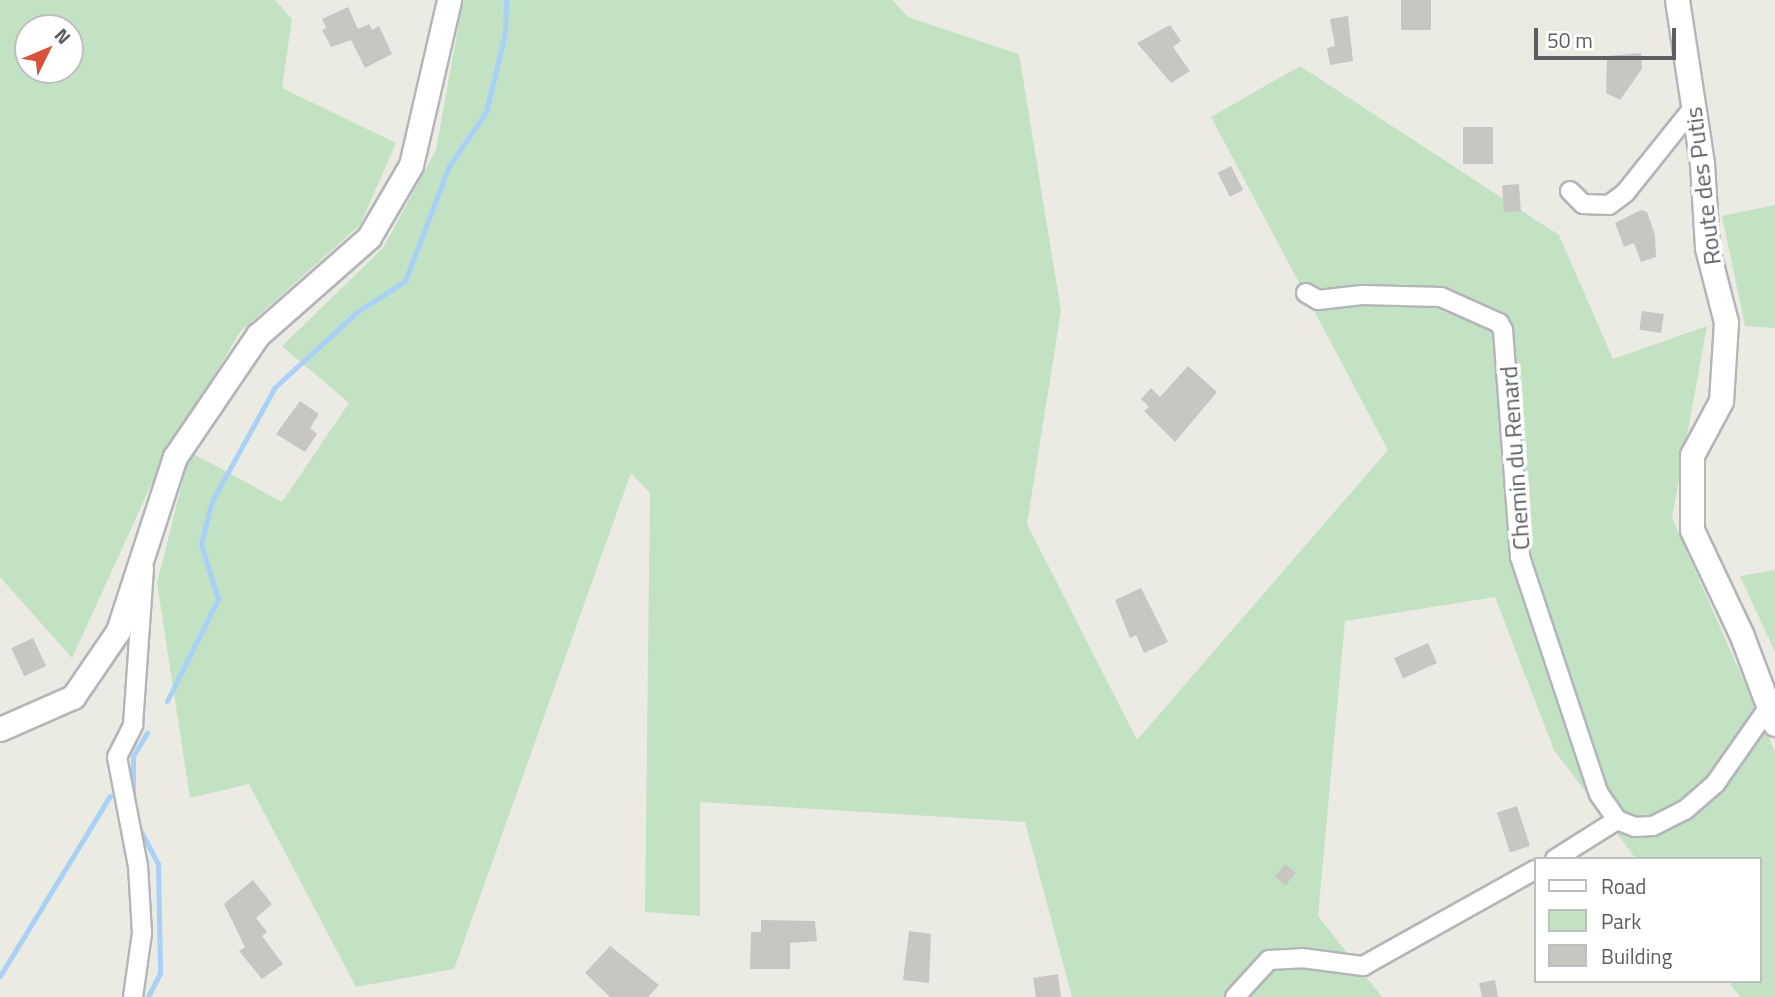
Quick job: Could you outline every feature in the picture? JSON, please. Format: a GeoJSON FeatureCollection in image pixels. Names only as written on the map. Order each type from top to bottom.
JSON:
{"type":"FeatureCollection","features":[{"type":"Feature","properties":{"kind":"street"},"geometry":{"type":"LineString","coordinates":[[0,729],[74,697],[118,631],[175,457],[258,335],[369,237],[411,165],[449,0]]}},
{"type":"Feature","properties":{"kind":"street","name":"Route des Putis"},"geometry":{"type":"LineString","coordinates":[[1677,0],[1694,107],[1707,248],[1726,322],[1721,401],[1692,454],[1692,530],[1742,636],[1772,716]]}},
{"type":"Feature","properties":{"kind":"street"},"geometry":{"type":"LineString","coordinates":[[1570,191],[1583,204],[1609,205],[1625,193],[1694,107]]}},
{"type":"Feature","properties":{"kind":"street","name":"Chemin du Renard"},"geometry":{"type":"LineString","coordinates":[[1306,293],[1318,300],[1362,295],[1441,297],[1499,323],[1503,330],[1520,557],[1599,793],[1617,820]]}},
{"type":"Feature","properties":{"kind":"street"},"geometry":{"type":"LineString","coordinates":[[133,997],[142,933],[138,866],[117,757],[133,725],[144,551]]}},
{"type":"Feature","properties":{"kind":"street"},"geometry":{"type":"LineString","coordinates":[[1558,857],[1617,820],[1635,827],[1653,826],[1685,810],[1715,784],[1772,716]]}},
{"type":"Feature","properties":{"kind":"street"},"geometry":{"type":"LineString","coordinates":[[1235,997],[1269,960],[1302,958],[1363,966],[1534,871]]}},
{"type":"Feature","properties":{"kind":"green space"},"geometry":{"type":"Polygon","coordinates":[[[0,0],[275,0],[292,19],[282,88],[396,143],[360,225],[240,332],[157,472],[72,658],[0,577],[0,0]]]}},
{"type":"Feature","properties":{"kind":"green space"},"geometry":{"type":"Polygon","coordinates":[[[463,0],[892,0],[908,17],[1019,54],[1061,311],[1027,524],[1137,740],[1388,450],[1211,117],[1300,66],[1559,235],[1613,359],[1707,326],[1672,518],[1775,752],[1775,997],[1740,997],[1730,983],[1761,983],[1761,857],[1634,857],[1554,750],[1495,597],[1345,621],[1318,916],[1382,997],[1072,997],[1025,822],[700,802],[700,916],[645,912],[650,493],[631,473],[454,969],[356,987],[249,784],[190,798],[157,583],[190,452],[282,502],[349,403],[282,346],[383,248],[436,150],[463,0]]]}},
{"type":"Feature","properties":{"kind":"green space"},"geometry":{"type":"Polygon","coordinates":[[[1775,205],[1775,328],[1745,326],[1722,216],[1775,205]]]}},
{"type":"Feature","properties":{"kind":"green space"},"geometry":{"type":"Polygon","coordinates":[[[1775,570],[1775,652],[1740,576],[1775,570]]]}},
{"type":"Feature","properties":{"kind":"building"},"geometry":{"type":"Polygon","coordinates":[[[1401,0],[1431,0],[1431,30],[1401,30],[1401,0]]]}},
{"type":"Feature","properties":{"kind":"building"},"geometry":{"type":"Polygon","coordinates":[[[348,7],[358,29],[369,24],[372,30],[379,26],[392,54],[365,68],[351,40],[331,47],[322,30],[326,28],[322,19],[348,7]]]}},
{"type":"Feature","properties":{"kind":"building"},"geometry":{"type":"Polygon","coordinates":[[[1348,16],[1353,61],[1330,65],[1327,48],[1335,46],[1330,19],[1348,16]]]}},
{"type":"Feature","properties":{"kind":"building"},"geometry":{"type":"Polygon","coordinates":[[[1170,25],[1181,41],[1173,47],[1190,71],[1171,83],[1137,43],[1170,25]]]}},
{"type":"Feature","properties":{"kind":"building"},"geometry":{"type":"Polygon","coordinates":[[[1641,53],[1642,69],[1620,100],[1606,93],[1607,56],[1641,53]]]}},
{"type":"Feature","properties":{"kind":"building"},"geometry":{"type":"Polygon","coordinates":[[[1463,127],[1493,127],[1493,164],[1463,164],[1463,127]]]}},
{"type":"Feature","properties":{"kind":"building"},"geometry":{"type":"Polygon","coordinates":[[[1231,166],[1243,190],[1230,197],[1218,173],[1231,166]]]}},
{"type":"Feature","properties":{"kind":"building"},"geometry":{"type":"Polygon","coordinates":[[[1519,184],[1521,211],[1504,212],[1502,185],[1519,184]]]}},
{"type":"Feature","properties":{"kind":"building"},"geometry":{"type":"Polygon","coordinates":[[[1641,210],[1647,212],[1655,235],[1656,257],[1641,262],[1634,243],[1624,247],[1615,223],[1641,210]]]}},
{"type":"Feature","properties":{"kind":"building"},"geometry":{"type":"Polygon","coordinates":[[[1642,311],[1664,314],[1661,333],[1639,330],[1642,311]]]}},
{"type":"Feature","properties":{"kind":"building"},"geometry":{"type":"Polygon","coordinates":[[[1188,366],[1217,392],[1175,442],[1144,411],[1149,407],[1141,399],[1151,388],[1160,397],[1188,366]]]}},
{"type":"Feature","properties":{"kind":"building"},"geometry":{"type":"Polygon","coordinates":[[[300,401],[319,414],[310,428],[317,434],[305,452],[276,434],[300,401]]]}},
{"type":"Feature","properties":{"kind":"building"},"geometry":{"type":"Polygon","coordinates":[[[1141,588],[1168,642],[1144,653],[1136,635],[1130,638],[1115,600],[1141,588]]]}},
{"type":"Feature","properties":{"kind":"building"},"geometry":{"type":"Polygon","coordinates":[[[33,638],[46,666],[24,676],[11,648],[33,638]]]}},
{"type":"Feature","properties":{"kind":"building"},"geometry":{"type":"Polygon","coordinates":[[[1428,643],[1437,663],[1403,678],[1394,658],[1428,643]]]}},
{"type":"Feature","properties":{"kind":"building"},"geometry":{"type":"Polygon","coordinates":[[[1517,806],[1530,846],[1510,852],[1497,812],[1517,806]]]}},
{"type":"Feature","properties":{"kind":"building"},"geometry":{"type":"Polygon","coordinates":[[[1285,864],[1296,873],[1286,885],[1275,876],[1285,864]]]}},
{"type":"Feature","properties":{"kind":"building"},"geometry":{"type":"Polygon","coordinates":[[[253,880],[272,904],[256,918],[267,932],[262,936],[283,964],[262,979],[239,951],[245,947],[224,904],[253,880]]]}},
{"type":"Feature","properties":{"kind":"building"},"geometry":{"type":"Polygon","coordinates":[[[761,920],[815,921],[817,941],[790,943],[790,969],[750,969],[751,932],[761,932],[761,920]]]}},
{"type":"Feature","properties":{"kind":"building"},"geometry":{"type":"Polygon","coordinates":[[[909,931],[931,934],[929,983],[903,980],[909,931]]]}},
{"type":"Feature","properties":{"kind":"building"},"geometry":{"type":"Polygon","coordinates":[[[610,946],[659,985],[648,997],[610,997],[585,973],[610,946]]]}},
{"type":"Feature","properties":{"kind":"building"},"geometry":{"type":"Polygon","coordinates":[[[1058,974],[1061,997],[1036,997],[1033,978],[1058,974]]]}},
{"type":"Feature","properties":{"kind":"building"},"geometry":{"type":"Polygon","coordinates":[[[1495,980],[1498,997],[1482,997],[1479,983],[1495,980]]]}},
{"type":"Feature","properties":{"kind":"waterway"},"geometry":{"type":"LineString","coordinates":[[167,701],[218,599],[201,544],[212,501],[275,387],[357,312],[405,281],[449,166],[486,112],[505,33],[506,0]]}},
{"type":"Feature","properties":{"kind":"waterway"},"geometry":{"type":"LineString","coordinates":[[133,800],[133,756],[147,733]]}},
{"type":"Feature","properties":{"kind":"waterway"},"geometry":{"type":"LineString","coordinates":[[0,976],[110,796]]}},
{"type":"Feature","properties":{"kind":"waterway"},"geometry":{"type":"LineString","coordinates":[[138,826],[158,864],[160,973],[148,997]]}}]}
